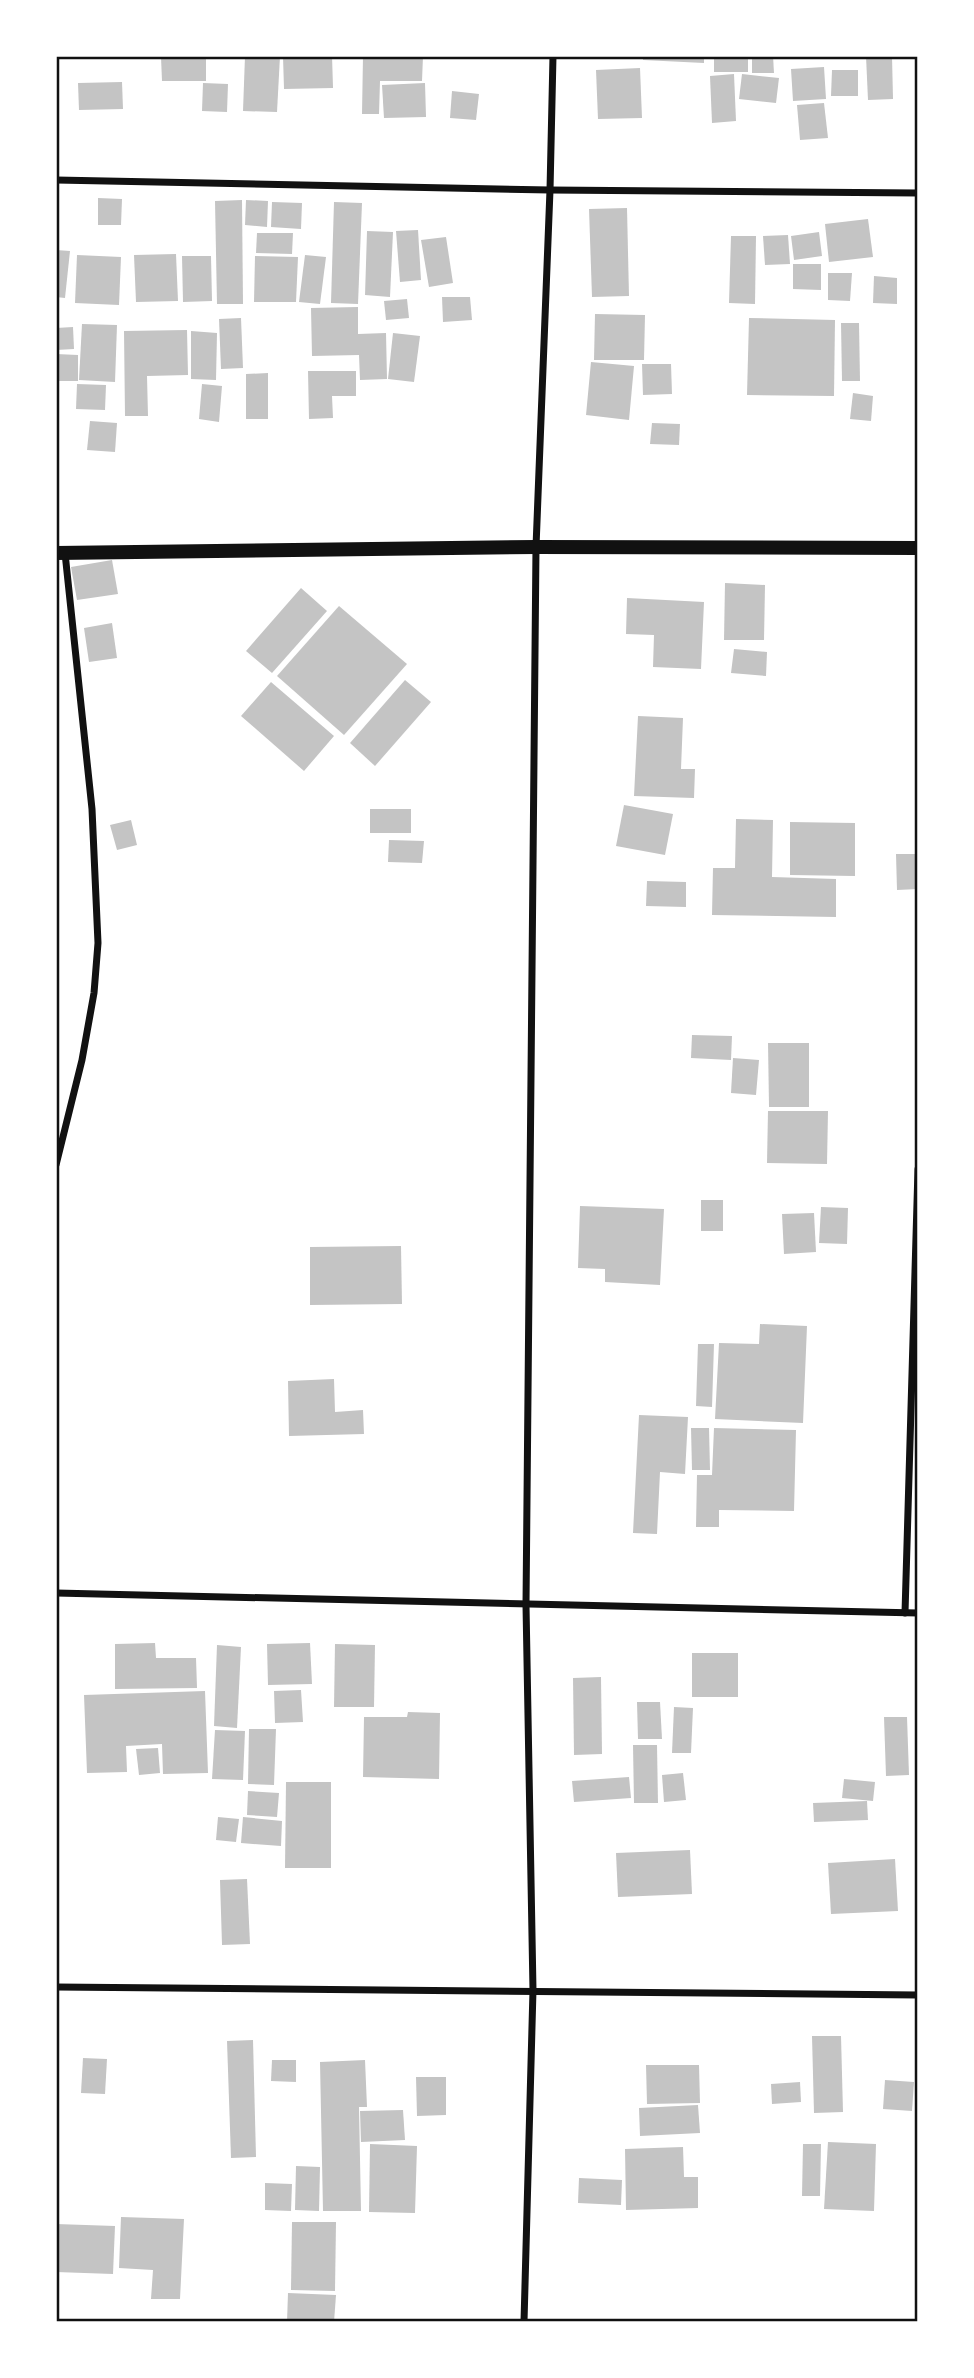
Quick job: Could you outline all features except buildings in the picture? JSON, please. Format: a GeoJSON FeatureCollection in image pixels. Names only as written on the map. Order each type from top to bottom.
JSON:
{"type":"FeatureCollection","features":[{"type":"Feature","properties":{"kind":"main road"},"geometry":{"type":"LineString","coordinates":[[60,553],[536,547],[918,548]]}},
{"type":"Feature","properties":{"kind":"street"},"geometry":{"type":"LineString","coordinates":[[524,2322],[533,1990],[526,1605],[536,547],[553,56]]}},
{"type":"Feature","properties":{"kind":"street"},"geometry":{"type":"LineString","coordinates":[[56,180],[550,190],[918,193]]}},
{"type":"Feature","properties":{"kind":"street"},"geometry":{"type":"LineString","coordinates":[[56,1165],[82,1059],[94,993],[97,943],[92,809],[60,553]]}},
{"type":"Feature","properties":{"kind":"street"},"geometry":{"type":"LineString","coordinates":[[905,1613],[918,1169]]}},
{"type":"Feature","properties":{"kind":"street"},"geometry":{"type":"LineString","coordinates":[[56,1593],[918,1613]]}},
{"type":"Feature","properties":{"kind":"street"},"geometry":{"type":"LineString","coordinates":[[56,1987],[918,1995]]}}]}
